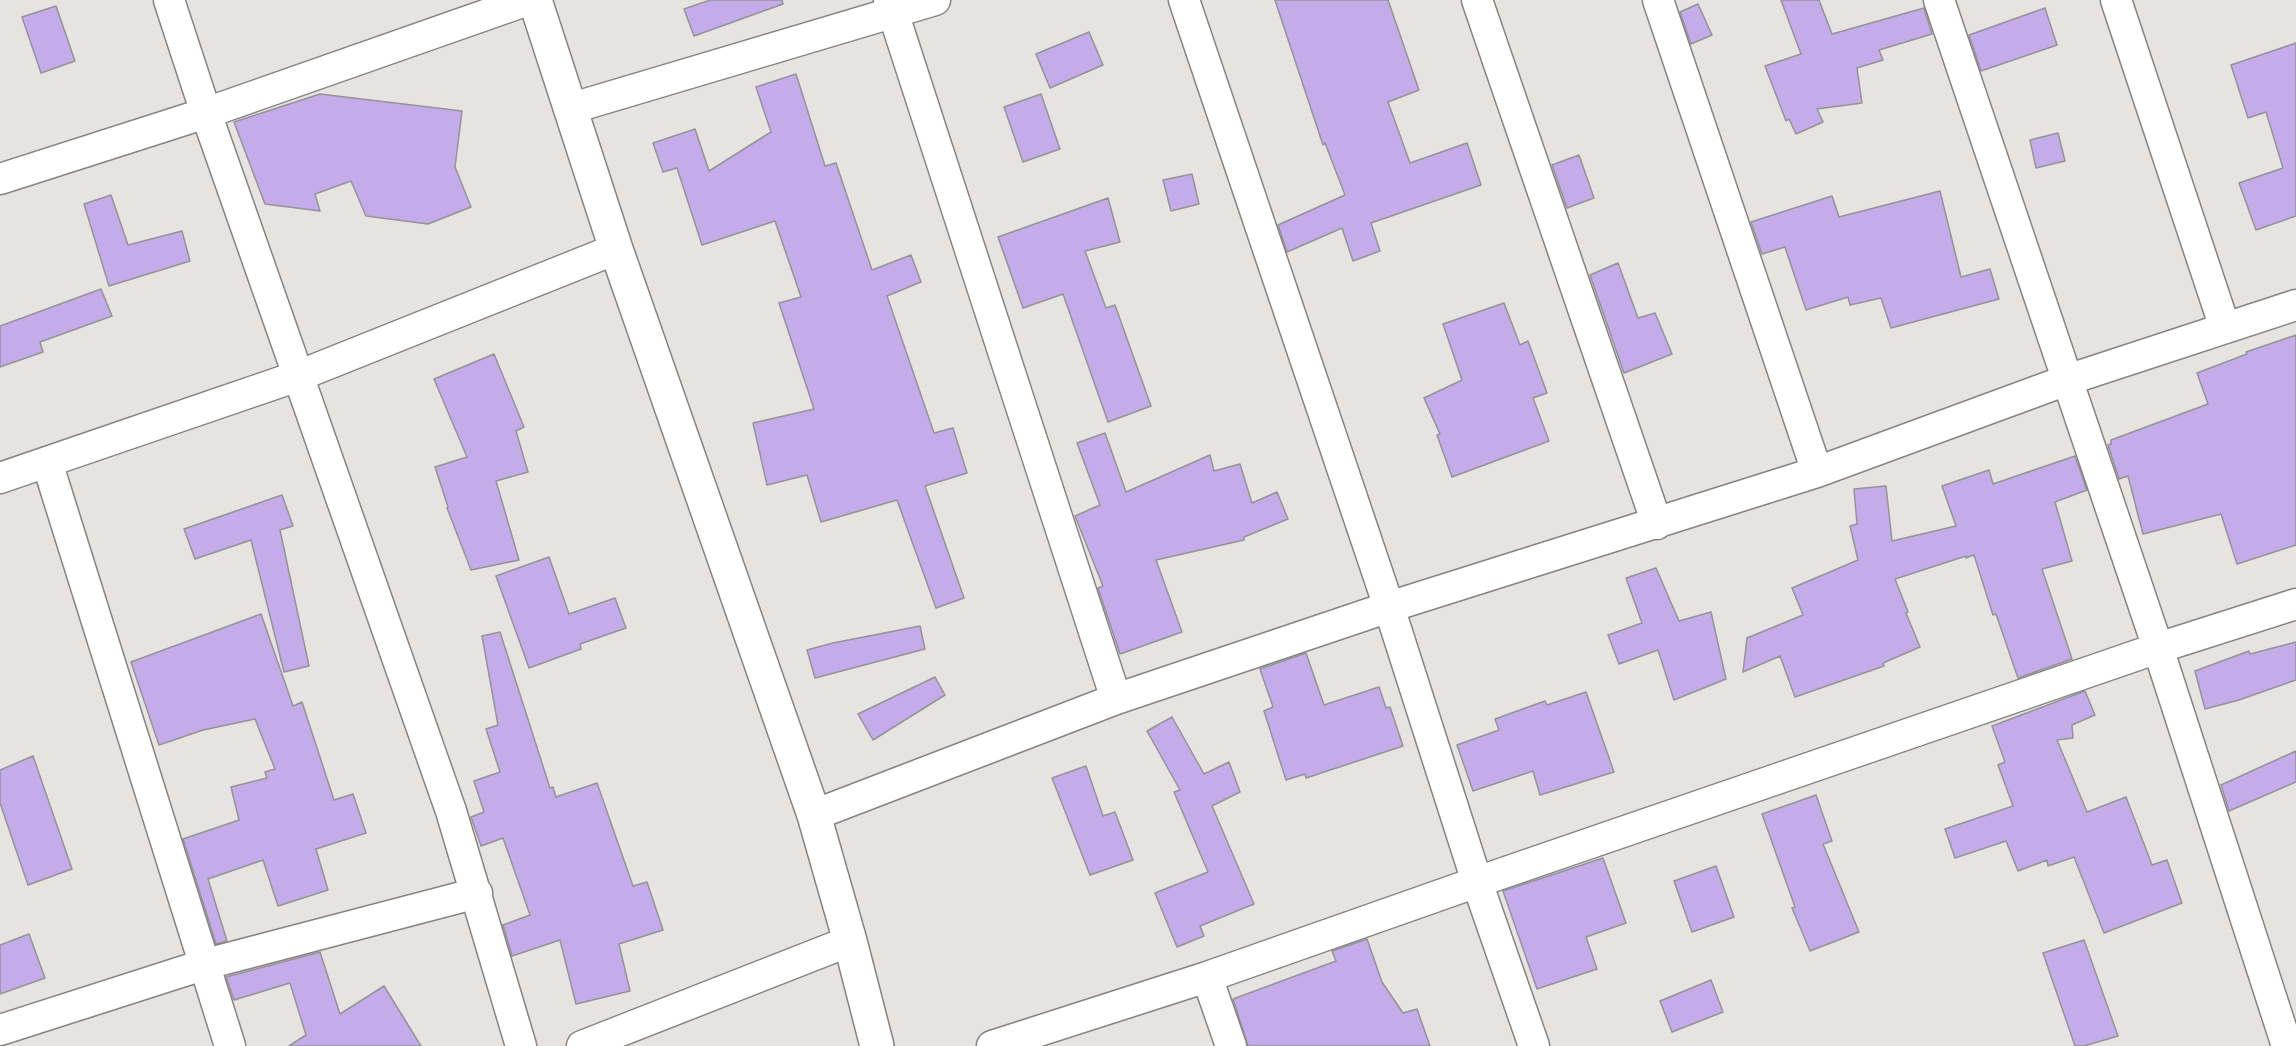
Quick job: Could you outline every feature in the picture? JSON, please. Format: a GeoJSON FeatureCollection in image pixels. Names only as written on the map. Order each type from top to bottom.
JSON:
{"type":"FeatureCollection","features":[{"type":"Feature","properties":{"kind":"street"},"geometry":{"type":"LineString","coordinates":[[169,0],[206,113],[451,811],[521,1046]]}},
{"type":"Feature","properties":{"kind":"street"},"geometry":{"type":"LineString","coordinates":[[0,179],[206,113],[528,0]]}},
{"type":"Feature","properties":{"kind":"street"},"geometry":{"type":"LineString","coordinates":[[535,0],[616,249],[814,815],[877,1046]]}},
{"type":"Feature","properties":{"kind":"street"},"geometry":{"type":"LineString","coordinates":[[569,109],[891,6],[935,0]]}},
{"type":"Feature","properties":{"kind":"street"},"geometry":{"type":"LineString","coordinates":[[1184,0],[1389,607],[1477,882],[1534,1046]]}},
{"type":"Feature","properties":{"kind":"street"},"geometry":{"type":"LineString","coordinates":[[1477,0],[1657,524]]}},
{"type":"Feature","properties":{"kind":"street"},"geometry":{"type":"LineString","coordinates":[[1658,0],[1817,472]]}},
{"type":"Feature","properties":{"kind":"street"},"geometry":{"type":"LineString","coordinates":[[1940,0],[2158,648],[2287,1046]]}},
{"type":"Feature","properties":{"kind":"street"},"geometry":{"type":"LineString","coordinates":[[2116,0],[2225,328]]}},
{"type":"Feature","properties":{"kind":"street"},"geometry":{"type":"LineString","coordinates":[[891,6],[1116,699]]}},
{"type":"Feature","properties":{"kind":"street"},"geometry":{"type":"LineString","coordinates":[[0,478],[298,376],[616,249]]}},
{"type":"Feature","properties":{"kind":"street"},"geometry":{"type":"LineString","coordinates":[[814,815],[1116,699],[1389,607],[1817,472],[2067,380],[2296,305]]}},
{"type":"Feature","properties":{"kind":"street"},"geometry":{"type":"LineString","coordinates":[[47,462],[230,1046]]}},
{"type":"Feature","properties":{"kind":"street"},"geometry":{"type":"LineString","coordinates":[[992,1046],[1207,977],[2158,648],[2296,604]]}},
{"type":"Feature","properties":{"kind":"street"},"geometry":{"type":"LineString","coordinates":[[0,1030],[206,964],[477,893]]}},
{"type":"Feature","properties":{"kind":"street"},"geometry":{"type":"LineString","coordinates":[[582,1046],[850,941]]}},
{"type":"Feature","properties":{"kind":"street"},"geometry":{"type":"LineString","coordinates":[[1207,977],[1231,1046]]}},
{"type":"Feature","properties":{"kind":"building"},"geometry":{"type":"Polygon","coordinates":[[[710,0],[782,0],[783,4],[694,36],[684,9],[710,0]]]}},
{"type":"Feature","properties":{"kind":"building"},"geometry":{"type":"Polygon","coordinates":[[[1275,0],[1388,0],[1419,90],[1388,102],[1410,163],[1467,143],[1481,185],[1371,223],[1380,251],[1353,261],[1342,228],[1287,252],[1278,225],[1345,195],[1325,143],[1323,145],[1275,0]]]}},
{"type":"Feature","properties":{"kind":"building"},"geometry":{"type":"Polygon","coordinates":[[[1781,0],[1819,0],[1832,34],[1924,8],[1932,34],[1879,50],[1883,60],[1857,68],[1862,103],[1817,109],[1823,122],[1796,134],[1789,119],[1786,121],[1765,66],[1801,54],[1781,0]]]}},
{"type":"Feature","properties":{"kind":"building"},"geometry":{"type":"Polygon","coordinates":[[[1698,4],[1712,35],[1691,44],[1680,12],[1698,4]]]}},
{"type":"Feature","properties":{"kind":"building"},"geometry":{"type":"Polygon","coordinates":[[[56,6],[75,61],[41,73],[22,17],[56,6]]]}},
{"type":"Feature","properties":{"kind":"building"},"geometry":{"type":"Polygon","coordinates":[[[2045,8],[2057,45],[1981,71],[1969,35],[2045,8]]]}},
{"type":"Feature","properties":{"kind":"building"},"geometry":{"type":"Polygon","coordinates":[[[1089,32],[1103,65],[1050,88],[1036,54],[1089,32]]]}},
{"type":"Feature","properties":{"kind":"building"},"geometry":{"type":"Polygon","coordinates":[[[2296,43],[2296,216],[2256,230],[2239,183],[2283,168],[2266,112],[2248,118],[2231,65],[2296,43]]]}},
{"type":"Feature","properties":{"kind":"building"},"geometry":{"type":"Polygon","coordinates":[[[796,74],[825,166],[836,163],[872,270],[911,255],[921,282],[887,296],[934,433],[953,428],[967,473],[925,486],[964,598],[936,608],[897,500],[821,522],[807,475],[767,485],[753,423],[814,409],[779,303],[801,297],[775,221],[702,245],[677,168],[663,172],[653,143],[695,129],[709,171],[771,132],[756,87],[796,74]]]}},
{"type":"Feature","properties":{"kind":"building"},"geometry":{"type":"Polygon","coordinates":[[[320,94],[462,111],[455,167],[471,207],[428,224],[366,216],[351,181],[315,194],[320,211],[265,204],[234,122],[320,94]]]}},
{"type":"Feature","properties":{"kind":"building"},"geometry":{"type":"Polygon","coordinates":[[[1041,94],[1060,149],[1023,162],[1004,107],[1041,94]]]}},
{"type":"Feature","properties":{"kind":"building"},"geometry":{"type":"Polygon","coordinates":[[[2058,133],[2065,161],[2036,168],[2030,140],[2058,133]]]}},
{"type":"Feature","properties":{"kind":"building"},"geometry":{"type":"Polygon","coordinates":[[[1579,155],[1594,198],[1567,208],[1552,165],[1579,155]]]}},
{"type":"Feature","properties":{"kind":"building"},"geometry":{"type":"Polygon","coordinates":[[[1192,174],[1199,204],[1171,211],[1163,180],[1192,174]]]}},
{"type":"Feature","properties":{"kind":"building"},"geometry":{"type":"Polygon","coordinates":[[[1940,191],[1961,277],[1990,269],[1999,299],[1891,328],[1881,298],[1850,305],[1848,297],[1806,310],[1785,247],[1762,254],[1751,222],[1832,196],[1839,217],[1940,191]]]}},
{"type":"Feature","properties":{"kind":"building"},"geometry":{"type":"Polygon","coordinates":[[[111,195],[128,245],[182,231],[190,261],[109,286],[84,204],[111,195]]]}},
{"type":"Feature","properties":{"kind":"building"},"geometry":{"type":"Polygon","coordinates":[[[1108,198],[1120,242],[1085,251],[1106,308],[1115,305],[1151,406],[1108,422],[1063,294],[1023,308],[998,237],[1108,198]]]}},
{"type":"Feature","properties":{"kind":"building"},"geometry":{"type":"Polygon","coordinates":[[[1618,263],[1638,318],[1655,313],[1672,354],[1624,373],[1590,275],[1618,263]]]}},
{"type":"Feature","properties":{"kind":"building"},"geometry":{"type":"Polygon","coordinates":[[[101,289],[112,316],[40,342],[43,352],[0,367],[0,326],[101,289]]]}},
{"type":"Feature","properties":{"kind":"building"},"geometry":{"type":"Polygon","coordinates":[[[1504,303],[1520,345],[1528,341],[1547,393],[1533,398],[1549,441],[1452,477],[1437,435],[1440,434],[1424,398],[1462,380],[1443,324],[1504,303]]]}},
{"type":"Feature","properties":{"kind":"building"},"geometry":{"type":"Polygon","coordinates":[[[2296,335],[2296,545],[2237,564],[2221,514],[2143,534],[2128,476],[2119,479],[2108,445],[2111,444],[2111,440],[2208,404],[2197,373],[2247,354],[2246,352],[2296,335]]]}},
{"type":"Feature","properties":{"kind":"building"},"geometry":{"type":"Polygon","coordinates":[[[494,354],[524,427],[516,431],[528,472],[496,481],[519,560],[471,570],[447,508],[435,467],[467,457],[434,379],[494,354]]]}},
{"type":"Feature","properties":{"kind":"building"},"geometry":{"type":"Polygon","coordinates":[[[1105,433],[1126,492],[1210,455],[1214,471],[1240,464],[1252,503],[1277,492],[1288,519],[1244,537],[1244,540],[1156,560],[1182,632],[1120,654],[1098,588],[1103,586],[1075,516],[1100,505],[1077,443],[1105,433]]]}},
{"type":"Feature","properties":{"kind":"building"},"geometry":{"type":"Polygon","coordinates":[[[2075,456],[2087,490],[2055,502],[2072,561],[2042,569],[2072,659],[2018,678],[1996,614],[1993,615],[1974,555],[1895,579],[1920,647],[1883,663],[1884,666],[1795,697],[1780,656],[1743,672],[1747,638],[1803,615],[1792,588],[1858,560],[1850,526],[1857,524],[1854,489],[1886,486],[1892,541],[1956,526],[1942,486],[1989,470],[1993,484],[2075,456]]]}},
{"type":"Feature","properties":{"kind":"building"},"geometry":{"type":"Polygon","coordinates":[[[282,495],[293,526],[280,530],[309,666],[284,672],[251,540],[195,559],[184,529],[282,495]]]}},
{"type":"Feature","properties":{"kind":"building"},"geometry":{"type":"Polygon","coordinates":[[[549,557],[569,614],[615,598],[626,628],[580,644],[581,649],[529,668],[496,576],[549,557]]]}},
{"type":"Feature","properties":{"kind":"building"},"geometry":{"type":"Polygon","coordinates":[[[1656,568],[1679,621],[1711,612],[1726,679],[1674,700],[1658,650],[1619,664],[1608,635],[1642,623],[1626,578],[1656,568]]]}},
{"type":"Feature","properties":{"kind":"building"},"geometry":{"type":"Polygon","coordinates":[[[261,614],[293,706],[302,702],[334,800],[353,794],[366,833],[316,849],[328,890],[278,906],[263,860],[208,879],[227,941],[216,944],[183,839],[239,820],[231,787],[267,778],[265,772],[275,769],[255,719],[203,730],[159,745],[131,662],[261,614]]]}},
{"type":"Feature","properties":{"kind":"building"},"geometry":{"type":"Polygon","coordinates":[[[920,626],[925,649],[815,678],[807,650],[920,626]]]}},
{"type":"Feature","properties":{"kind":"building"},"geometry":{"type":"Polygon","coordinates":[[[500,632],[550,788],[553,787],[556,797],[597,783],[633,886],[647,882],[663,930],[619,944],[630,991],[576,1004],[560,940],[512,956],[503,925],[530,915],[503,838],[481,846],[471,817],[484,812],[474,781],[500,772],[486,729],[498,725],[482,636],[500,632]]]}},
{"type":"Feature","properties":{"kind":"building"},"geometry":{"type":"Polygon","coordinates":[[[2296,642],[2296,680],[2205,709],[2195,671],[2249,651],[2250,654],[2296,642]]]}},
{"type":"Feature","properties":{"kind":"building"},"geometry":{"type":"Polygon","coordinates":[[[1306,653],[1324,705],[1379,687],[1386,708],[1390,707],[1403,746],[1306,778],[1305,774],[1286,780],[1264,711],[1273,707],[1260,669],[1306,653]]]}},
{"type":"Feature","properties":{"kind":"building"},"geometry":{"type":"Polygon","coordinates":[[[935,677],[945,695],[873,740],[858,714],[935,677]]]}},
{"type":"Feature","properties":{"kind":"building"},"geometry":{"type":"Polygon","coordinates":[[[2085,691],[2095,715],[2072,725],[2073,738],[2057,740],[2087,812],[2126,797],[2152,865],[2167,860],[2182,903],[2104,933],[2074,857],[2048,866],[2047,860],[2018,871],[2006,841],[1955,858],[1945,829],[2013,806],[1998,765],[2005,762],[1992,726],[2085,691]]]}},
{"type":"Feature","properties":{"kind":"building"},"geometry":{"type":"Polygon","coordinates":[[[1586,692],[1614,772],[1540,795],[1533,771],[1473,791],[1457,745],[1499,730],[1495,719],[1545,701],[1547,705],[1586,692]]]}},
{"type":"Feature","properties":{"kind":"building"},"geometry":{"type":"Polygon","coordinates":[[[1172,717],[1204,774],[1229,762],[1240,792],[1212,806],[1254,904],[1200,926],[1204,936],[1177,947],[1155,893],[1208,872],[1174,792],[1180,790],[1147,731],[1172,717]]]}},
{"type":"Feature","properties":{"kind":"building"},"geometry":{"type":"Polygon","coordinates":[[[2296,751],[2296,782],[2229,811],[2221,785],[2296,751]]]}},
{"type":"Feature","properties":{"kind":"building"},"geometry":{"type":"Polygon","coordinates":[[[33,756],[72,869],[28,885],[0,803],[0,770],[33,756]]]}},
{"type":"Feature","properties":{"kind":"building"},"geometry":{"type":"Polygon","coordinates":[[[1086,766],[1103,816],[1115,812],[1133,860],[1090,875],[1052,778],[1086,766]]]}},
{"type":"Feature","properties":{"kind":"building"},"geometry":{"type":"Polygon","coordinates":[[[1816,795],[1832,841],[1823,844],[1859,932],[1810,951],[1792,908],[1795,907],[1762,814],[1816,795]]]}},
{"type":"Feature","properties":{"kind":"building"},"geometry":{"type":"Polygon","coordinates":[[[1603,858],[1626,923],[1586,937],[1597,969],[1537,989],[1503,891],[1603,858]]]}},
{"type":"Feature","properties":{"kind":"building"},"geometry":{"type":"Polygon","coordinates":[[[1716,866],[1734,917],[1692,932],[1674,881],[1716,866]]]}},
{"type":"Feature","properties":{"kind":"building"},"geometry":{"type":"Polygon","coordinates":[[[29,934],[45,978],[0,994],[0,945],[29,934]]]}},
{"type":"Feature","properties":{"kind":"building"},"geometry":{"type":"Polygon","coordinates":[[[1367,939],[1382,982],[1403,1013],[1417,1009],[1430,1046],[1248,1046],[1233,999],[1336,961],[1332,951],[1367,939]]]}},
{"type":"Feature","properties":{"kind":"building"},"geometry":{"type":"Polygon","coordinates":[[[2084,940],[2118,1036],[2084,1046],[2075,1046],[2043,953],[2084,940]]]}},
{"type":"Feature","properties":{"kind":"building"},"geometry":{"type":"Polygon","coordinates":[[[320,952],[340,1014],[384,986],[421,1046],[289,1046],[306,1035],[290,983],[234,1000],[226,977],[320,952]]]}},
{"type":"Feature","properties":{"kind":"building"},"geometry":{"type":"Polygon","coordinates":[[[1711,980],[1723,1012],[1672,1032],[1660,1001],[1711,980]]]}}]}
